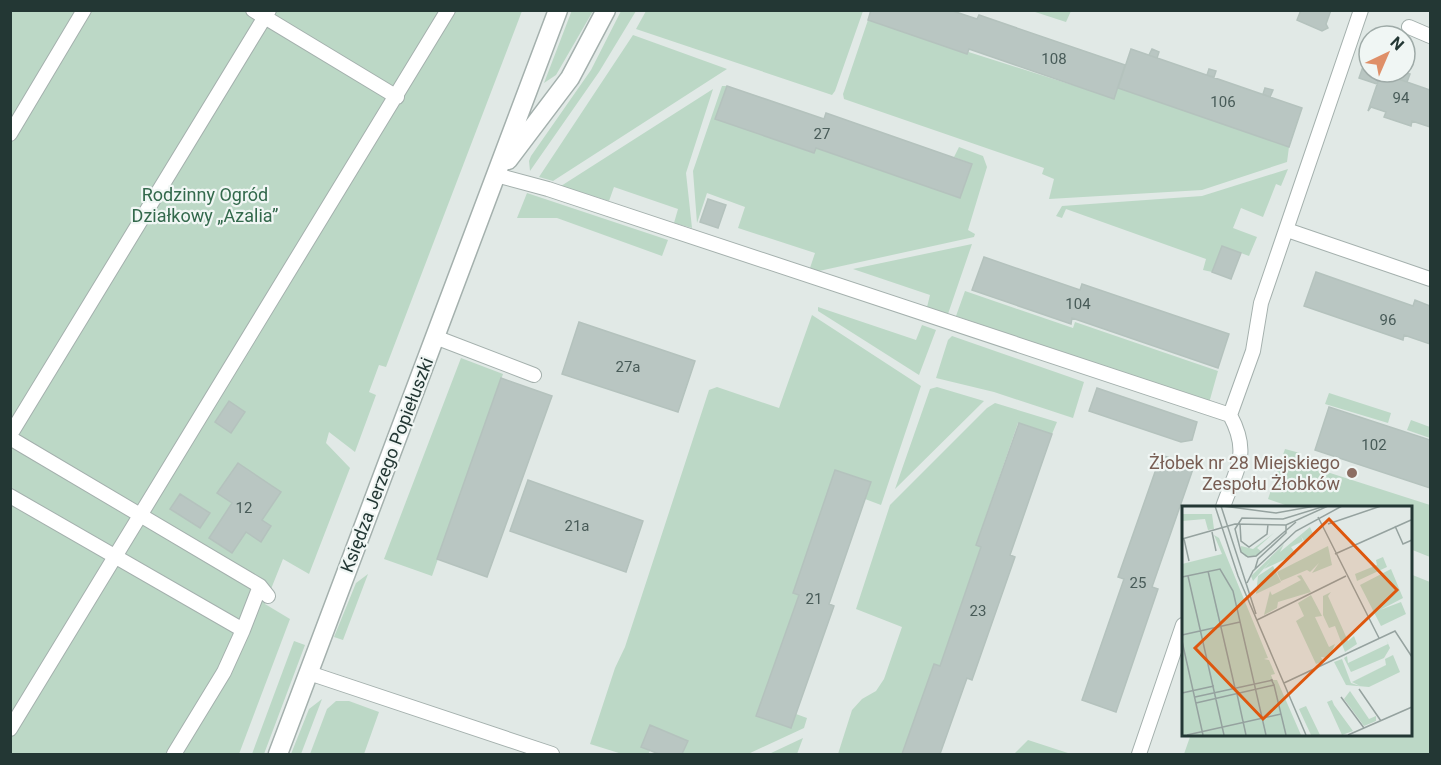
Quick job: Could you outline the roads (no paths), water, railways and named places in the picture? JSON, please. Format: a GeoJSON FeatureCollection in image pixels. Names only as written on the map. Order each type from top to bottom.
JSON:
{"type":"FeatureCollection","features":[{"type":"Feature","properties":{"kind":"street","name":"Księdza Jerzego Popiełuszki"},"geometry":{"type":"LineString","coordinates":[[278,754],[558,10]]}},
{"type":"Feature","properties":{"kind":"street","name":"Księdza Jerzego Popiełuszki"},"geometry":{"type":"LineString","coordinates":[[496,176],[570,78],[606,10]]}},
{"type":"Feature","properties":{"kind":"lane"},"geometry":{"type":"LineString","coordinates":[[10,134],[84,10]]}},
{"type":"Feature","properties":{"kind":"lane"},"geometry":{"type":"LineString","coordinates":[[10,729],[397,98],[448,10]]}},
{"type":"Feature","properties":{"kind":"lane"},"geometry":{"type":"LineString","coordinates":[[1230,415],[1253,351],[1261,303],[1361,10]]}},
{"type":"Feature","properties":{"kind":"lane"},"geometry":{"type":"LineString","coordinates":[[174,754],[224,672],[264,591],[10,437],[262,13],[397,98]]}},
{"type":"Feature","properties":{"kind":"lane"},"geometry":{"type":"LineString","coordinates":[[1417,30],[1431,36]]}},
{"type":"Feature","properties":{"kind":"lane"},"geometry":{"type":"LineString","coordinates":[[496,176],[548,189],[1230,415],[1241,435],[1243,452],[1223,506]]}},
{"type":"Feature","properties":{"kind":"lane"},"geometry":{"type":"LineString","coordinates":[[1287,230],[1431,279]]}},
{"type":"Feature","properties":{"kind":"lane"},"geometry":{"type":"LineString","coordinates":[[435,337],[534,375]]}},
{"type":"Feature","properties":{"kind":"lane"},"geometry":{"type":"LineString","coordinates":[[10,496],[243,630]]}},
{"type":"Feature","properties":{"kind":"lane"},"geometry":{"type":"LineString","coordinates":[[1139,754],[1182,628]]}},
{"type":"Feature","properties":{"kind":"lane"},"geometry":{"type":"LineString","coordinates":[[309,673],[552,754]]}},
{"type":"Feature","properties":{"kind":"place","name":"Żłobek nr 28 Miejskiego Zespołu Żłobków"},"geometry":{"type":"Point","coordinates":[1352,473]}},
{"type":"Feature","properties":{"kind":"park label","name":"Rodzinny Ogród Działkowy „Azalia”"},"geometry":{"type":"Point","coordinates":[205,205]}}]}
